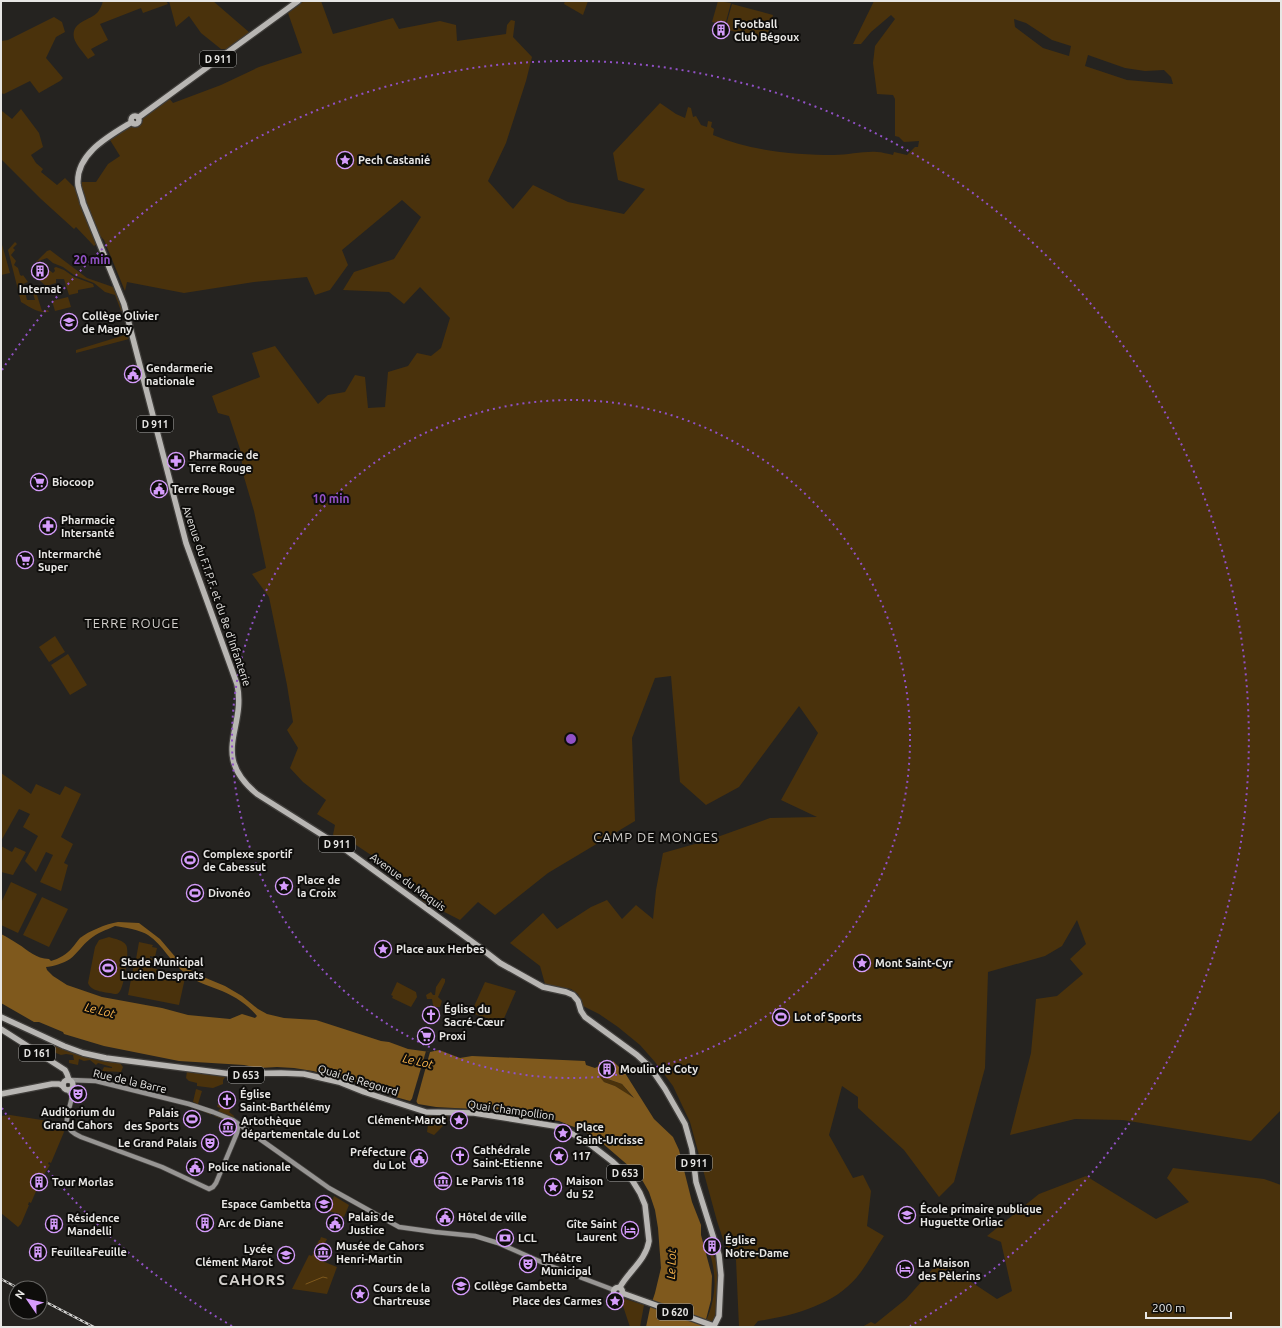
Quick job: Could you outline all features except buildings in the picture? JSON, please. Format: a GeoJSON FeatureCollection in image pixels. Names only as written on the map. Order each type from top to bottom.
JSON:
{"type":"FeatureCollection","features":[{"type":"Feature","properties":{"kind":"main road","name":"Avenue du F.T.P.F. et du 8e d'Infanterie"},"geometry":{"type":"LineString","coordinates":[[240,696],[237,684],[183,536],[124,304],[83,203],[78,181],[80,167],[88,155],[101,143],[132,122],[132,117],[138,117],[298,1]]}},
{"type":"Feature","properties":{"kind":"main road","name":"Avenue du Maquis"},"geometry":{"type":"LineString","coordinates":[[240,696],[232,741],[232,751],[237,771],[241,779],[248,787],[268,802],[346,850],[500,963],[543,987],[570,993],[578,1001],[581,1011],[585,1017],[637,1055],[650,1067],[673,1102],[688,1134],[692,1149],[696,1182],[719,1255],[719,1316],[715,1327]]}},
{"type":"Feature","properties":{"kind":"main road","name":"Quai de Regourd"},"geometry":{"type":"LineString","coordinates":[[1,1017],[64,1046],[83,1053],[106,1058],[231,1074],[304,1074],[330,1080],[412,1106]]}},
{"type":"Feature","properties":{"kind":"main road","name":"D 161"},"geometry":{"type":"LineString","coordinates":[[1,1030],[64,1070],[67,1074],[67,1083]]}},
{"type":"Feature","properties":{"kind":"main road","name":"Rue de la Barre"},"geometry":{"type":"LineString","coordinates":[[67,1083],[96,1081],[185,1103],[213,1112],[230,1119],[250,1132],[329,1188],[394,1224],[409,1229],[475,1236],[498,1243],[549,1266],[614,1290]]}},
{"type":"Feature","properties":{"kind":"main road"},"geometry":{"type":"LineString","coordinates":[[1,1094],[52,1084],[67,1083],[72,1096],[67,1126],[75,1134],[162,1167],[209,1189],[214,1187],[237,1133],[238,1127],[236,1123]]}},
{"type":"Feature","properties":{"kind":"main road","name":"Quai Champollion"},"geometry":{"type":"LineString","coordinates":[[412,1106],[430,1113],[474,1113],[561,1127],[584,1140],[602,1153],[627,1175],[640,1193],[645,1205],[649,1246],[646,1254],[620,1287]]}},
{"type":"Feature","properties":{"kind":"main road"},"geometry":{"type":"LineString","coordinates":[[237,1133],[241,1131],[250,1132]]}},
{"type":"Feature","properties":{"kind":"main road"},"geometry":{"type":"LineString","coordinates":[[620,1287],[623,1290],[622,1293],[620,1296],[617,1296],[614,1294],[614,1290],[620,1287]]}},
{"type":"Feature","properties":{"kind":"main road","name":"D 620"},"geometry":{"type":"LineString","coordinates":[[622,1293],[715,1327]]}},
{"type":"Feature","properties":{"kind":"shaded area"},"geometry":{"type":"Polygon","coordinates":[[[103,1],[166,1],[168,4],[143,13],[141,8],[100,24],[108,40],[91,49],[95,55],[88,59],[75,41],[75,28],[82,22],[95,15],[101,7],[103,1]]]}},
{"type":"Feature","properties":{"kind":"shaded area"},"geometry":{"type":"Polygon","coordinates":[[[169,1],[213,1],[250,33],[227,49],[221,49],[201,33],[189,16],[176,27],[169,1]]]}},
{"type":"Feature","properties":{"kind":"shaded area"},"geometry":{"type":"Polygon","coordinates":[[[304,1],[321,1],[333,34],[393,18],[399,29],[440,21],[456,25],[457,41],[506,34],[507,25],[511,20],[515,21],[513,37],[532,57],[526,81],[506,143],[488,181],[513,209],[533,185],[568,202],[624,214],[645,189],[618,180],[613,153],[660,103],[676,114],[685,118],[688,107],[691,108],[693,117],[696,116],[701,125],[707,127],[708,121],[712,122],[711,127],[714,129],[713,135],[742,145],[773,151],[834,155],[881,152],[893,155],[894,152],[907,155],[915,147],[918,147],[919,141],[904,142],[899,137],[895,136],[895,99],[893,95],[877,94],[873,63],[875,46],[895,19],[891,15],[871,32],[861,44],[853,44],[874,1],[1281,1],[1281,1110],[1251,1141],[1123,1120],[1075,1119],[1010,1135],[1031,1053],[1036,999],[1057,996],[1083,974],[1070,959],[1086,944],[1077,920],[1062,946],[1045,956],[988,972],[985,1068],[954,1182],[939,1197],[904,1150],[858,1108],[858,1097],[842,1086],[829,1135],[853,1178],[863,1175],[871,1191],[867,1226],[884,1236],[857,1277],[848,1287],[837,1295],[812,1308],[785,1316],[758,1321],[753,1327],[739,1327],[736,1260],[725,1245],[690,1122],[673,1086],[640,1045],[599,1014],[583,1006],[578,994],[571,989],[545,984],[540,966],[510,943],[543,913],[557,929],[591,907],[607,900],[622,919],[636,905],[653,919],[656,890],[663,853],[709,840],[770,818],[817,817],[781,800],[818,733],[799,706],[739,787],[706,805],[680,782],[671,676],[655,678],[632,738],[635,821],[548,873],[495,915],[478,902],[460,920],[421,900],[425,891],[350,841],[344,842],[333,835],[335,825],[317,814],[326,800],[303,782],[290,768],[298,748],[287,730],[293,722],[287,685],[269,597],[252,574],[266,568],[254,511],[244,477],[240,449],[229,416],[218,413],[212,396],[260,377],[252,353],[275,346],[318,404],[328,395],[345,392],[355,375],[365,377],[368,408],[385,407],[388,372],[408,366],[417,353],[431,356],[441,348],[450,318],[420,287],[404,304],[389,292],[343,290],[354,272],[394,259],[421,217],[402,200],[342,250],[348,265],[330,290],[315,295],[307,277],[254,282],[184,293],[127,282],[125,291],[104,240],[89,224],[97,244],[94,246],[76,227],[74,229],[41,199],[1,159],[1,113],[2,111],[12,119],[21,109],[39,133],[43,147],[31,155],[36,163],[43,169],[41,172],[57,185],[65,178],[75,188],[82,182],[96,182],[108,164],[120,156],[110,140],[130,127],[137,127],[142,124],[143,118],[152,109],[169,98],[173,103],[221,85],[259,67],[302,53],[288,13],[304,1]],[[1014,19],[1015,27],[1043,48],[1069,56],[1071,46],[1052,40],[1026,23],[1014,19]],[[1088,55],[1085,66],[1127,80],[1173,84],[1171,77],[1164,70],[1145,71],[1125,68],[1088,55]]]}},
{"type":"Feature","properties":{"kind":"shaded area"},"geometry":{"type":"Polygon","coordinates":[[[565,1],[588,1],[583,15],[564,4],[565,1]]]}},
{"type":"Feature","properties":{"kind":"shaded area"},"geometry":{"type":"Polygon","coordinates":[[[718,1],[731,3],[725,25],[712,22],[718,1]]]}},
{"type":"Feature","properties":{"kind":"shaded area"},"geometry":{"type":"Polygon","coordinates":[[[732,4],[773,15],[766,40],[725,29],[732,4]]]}},
{"type":"Feature","properties":{"kind":"shaded area"},"geometry":{"type":"Polygon","coordinates":[[[54,17],[62,22],[65,32],[56,37],[46,58],[63,78],[39,93],[30,81],[4,94],[1,93],[1,41],[8,40],[54,17]]]}},
{"type":"Feature","properties":{"kind":"shaded area"},"geometry":{"type":"Polygon","coordinates":[[[1,241],[10,273],[1,275],[1,241]]]}},
{"type":"Feature","properties":{"kind":"shaded area"},"geometry":{"type":"Polygon","coordinates":[[[15,242],[17,244],[13,248],[15,250],[11,255],[16,261],[14,265],[18,268],[20,275],[23,275],[28,282],[23,284],[27,300],[35,300],[33,293],[35,291],[42,311],[48,310],[49,312],[37,311],[21,302],[8,250],[15,242]]]}},
{"type":"Feature","properties":{"kind":"shaded area"},"geometry":{"type":"Polygon","coordinates":[[[50,250],[87,278],[113,287],[118,292],[130,332],[127,333],[122,311],[115,295],[105,292],[94,283],[74,275],[47,258],[36,262],[50,250]]]}},
{"type":"Feature","properties":{"kind":"shaded area"},"geometry":{"type":"Polygon","coordinates":[[[56,267],[64,270],[74,277],[93,284],[94,287],[78,290],[78,293],[69,295],[64,279],[56,279],[56,283],[46,286],[38,279],[49,270],[53,273],[55,271],[54,268],[56,267]]]}},
{"type":"Feature","properties":{"kind":"shaded area"},"geometry":{"type":"Polygon","coordinates":[[[68,297],[71,307],[55,311],[52,301],[68,297]]]}},
{"type":"Feature","properties":{"kind":"shaded area"},"geometry":{"type":"Polygon","coordinates":[[[125,335],[129,339],[76,353],[76,350],[125,335]]]}},
{"type":"Feature","properties":{"kind":"shaded area"},"geometry":{"type":"Polygon","coordinates":[[[55,636],[65,652],[49,662],[39,647],[55,636]]]}},
{"type":"Feature","properties":{"kind":"shaded area"},"geometry":{"type":"Polygon","coordinates":[[[68,654],[87,685],[70,695],[51,665],[68,654]]]}},
{"type":"Feature","properties":{"kind":"shaded area"},"geometry":{"type":"Polygon","coordinates":[[[1,773],[31,794],[36,784],[60,795],[65,786],[81,794],[61,837],[73,844],[64,863],[68,865],[61,891],[40,882],[53,855],[46,852],[36,872],[25,861],[38,836],[23,827],[30,814],[19,809],[1,841],[1,773]]]}},
{"type":"Feature","properties":{"kind":"shaded area"},"geometry":{"type":"Polygon","coordinates":[[[1,846],[12,852],[15,847],[26,852],[13,875],[1,872],[1,846]]]}},
{"type":"Feature","properties":{"kind":"shaded area"},"geometry":{"type":"Polygon","coordinates":[[[11,882],[37,894],[18,933],[1,925],[1,903],[11,882]]]}},
{"type":"Feature","properties":{"kind":"shaded area"},"geometry":{"type":"Polygon","coordinates":[[[42,897],[68,909],[49,947],[23,935],[42,897]]]}},
{"type":"Feature","properties":{"kind":"shaded area","name":"Stade Municipal Lucien Desprats"},"geometry":{"type":"Polygon","coordinates":[[[109,937],[123,942],[127,948],[126,968],[122,988],[116,994],[95,990],[88,983],[95,947],[99,940],[109,937]]]}},
{"type":"Feature","properties":{"kind":"shaded area"},"geometry":{"type":"Polygon","coordinates":[[[139,942],[153,945],[152,947],[157,948],[155,957],[150,956],[150,958],[157,960],[156,964],[136,959],[139,942]]]}},
{"type":"Feature","properties":{"kind":"shaded area"},"geometry":{"type":"Polygon","coordinates":[[[134,964],[180,974],[185,978],[179,1005],[128,995],[134,964]]]}},
{"type":"Feature","properties":{"kind":"shaded area"},"geometry":{"type":"Polygon","coordinates":[[[442,978],[445,979],[445,982],[438,997],[442,1001],[440,1007],[435,1007],[432,999],[427,999],[426,995],[431,992],[435,995],[436,987],[442,978]]]}},
{"type":"Feature","properties":{"kind":"shaded area"},"geometry":{"type":"Polygon","coordinates":[[[397,982],[416,992],[417,997],[411,1007],[392,998],[393,996],[391,995],[397,982]]]}},
{"type":"Feature","properties":{"kind":"shaded area"},"geometry":{"type":"Polygon","coordinates":[[[485,982],[516,991],[502,1023],[471,1013],[485,982]]]}},
{"type":"Feature","properties":{"kind":"shaded area"},"geometry":{"type":"Polygon","coordinates":[[[54,1044],[101,1059],[103,1061],[120,1063],[123,1067],[121,1072],[102,1071],[104,1067],[112,1067],[98,1063],[96,1065],[90,1060],[84,1061],[79,1059],[78,1065],[69,1063],[69,1060],[74,1060],[73,1055],[61,1055],[51,1051],[56,1050],[54,1044]]]}},
{"type":"Feature","properties":{"kind":"shaded area"},"geometry":{"type":"Polygon","coordinates":[[[187,1071],[227,1075],[223,1080],[223,1084],[213,1088],[197,1086],[197,1083],[189,1081],[186,1078],[187,1071]]]}},
{"type":"Feature","properties":{"kind":"shaded area"},"geometry":{"type":"Polygon","coordinates":[[[598,1076],[622,1084],[634,1099],[615,1086],[604,1082],[598,1076]]]}},
{"type":"Feature","properties":{"kind":"shaded area"},"geometry":{"type":"Polygon","coordinates":[[[196,1089],[202,1091],[198,1104],[211,1113],[211,1115],[192,1107],[196,1103],[193,1102],[196,1089]]]}},
{"type":"Feature","properties":{"kind":"shaded area"},"geometry":{"type":"Polygon","coordinates":[[[218,1104],[232,1107],[229,1112],[234,1116],[235,1124],[214,1116],[213,1113],[217,1112],[221,1108],[217,1107],[218,1104]]]}},
{"type":"Feature","properties":{"kind":"shaded area"},"geometry":{"type":"Polygon","coordinates":[[[10,1115],[61,1123],[64,1132],[51,1163],[49,1162],[48,1164],[50,1165],[40,1181],[39,1180],[37,1183],[39,1184],[31,1203],[29,1202],[21,1224],[18,1227],[1,1213],[1,1116],[10,1115]]]}},
{"type":"Feature","properties":{"kind":"shaded area"},"geometry":{"type":"Polygon","coordinates":[[[427,1115],[448,1115],[447,1122],[434,1135],[427,1132],[428,1125],[425,1125],[427,1115]]]}},
{"type":"Feature","properties":{"kind":"shaded area"},"geometry":{"type":"Polygon","coordinates":[[[1173,1168],[1264,1179],[1281,1185],[1281,1327],[862,1327],[871,1322],[875,1324],[906,1299],[938,1263],[947,1266],[997,1299],[1012,1291],[1001,1242],[987,1236],[1039,1194],[1086,1176],[1156,1219],[1189,1202],[1167,1178],[1173,1168]]]}},
{"type":"Feature","properties":{"kind":"shaded area"},"geometry":{"type":"Polygon","coordinates":[[[334,1196],[349,1205],[344,1217],[340,1216],[340,1214],[328,1211],[334,1196]]]}},
{"type":"Feature","properties":{"kind":"shaded area"},"geometry":{"type":"Polygon","coordinates":[[[321,1237],[327,1239],[317,1259],[337,1267],[327,1294],[292,1289],[309,1255],[312,1256],[321,1237]]]}},
{"type":"Feature","properties":{"kind":"shaded area"},"geometry":{"type":"Polygon","coordinates":[[[711,1253],[715,1257],[719,1274],[719,1295],[715,1319],[711,1322],[706,1321],[714,1296],[714,1271],[711,1253]]]}},
{"type":"Feature","properties":{"kind":"shaded area"},"geometry":{"type":"Polygon","coordinates":[[[622,1298],[644,1305],[640,1327],[630,1327],[621,1300],[622,1298]]]}},
{"type":"Feature","properties":{"kind":"water","name":"Le Lot"},"geometry":{"type":"Polygon","coordinates":[[[113,923],[139,923],[160,939],[183,966],[201,976],[225,986],[267,1014],[284,1018],[316,1020],[408,1049],[430,1052],[439,1050],[460,1058],[472,1056],[585,1061],[586,1065],[595,1068],[599,1066],[599,1062],[606,1065],[605,1072],[608,1073],[610,1065],[612,1066],[613,1061],[625,1073],[654,1119],[673,1137],[679,1150],[692,1202],[701,1225],[701,1235],[712,1276],[711,1300],[704,1327],[646,1327],[661,1268],[655,1210],[649,1192],[641,1178],[601,1142],[584,1131],[559,1121],[533,1117],[533,1110],[525,1110],[524,1116],[509,1112],[475,1107],[473,1109],[436,1107],[418,1104],[412,1099],[410,1101],[392,1096],[371,1086],[313,1071],[294,1068],[259,1068],[244,1065],[179,1061],[104,1046],[64,1034],[63,1032],[39,1022],[34,1022],[1,1003],[1,934],[36,956],[49,959],[51,961],[65,954],[84,935],[113,923]],[[115,926],[93,937],[70,959],[65,962],[46,967],[47,970],[67,985],[102,997],[162,1008],[188,1015],[230,1019],[242,1014],[255,1018],[257,1016],[250,1008],[237,999],[190,977],[176,965],[153,939],[145,933],[115,926]],[[599,1076],[604,1082],[615,1086],[634,1098],[622,1084],[599,1076]]]}},
{"type":"Feature","properties":{"kind":"pier"},"geometry":{"type":"Polygon","coordinates":[[[426,1051],[430,1052],[416,1103],[411,1102],[426,1051]]]}},
{"type":"Feature","properties":{"kind":"waterway"},"geometry":{"type":"LineString","coordinates":[[306,1284],[323,1277],[327,1278]]}},
{"type":"Feature","properties":{"kind":"railway"},"geometry":{"type":"LineString","coordinates":[[1,1279],[8,1283]]}},
{"type":"Feature","properties":{"kind":"railway"},"geometry":{"type":"LineString","coordinates":[[48,1303],[94,1327]]}},
{"type":"Feature","properties":{"kind":"place","name":"Football Club Bégoux"},"geometry":{"type":"Point","coordinates":[721,30]}},
{"type":"Feature","properties":{"kind":"place","name":"Pech Castanié"},"geometry":{"type":"Point","coordinates":[345,160]}},
{"type":"Feature","properties":{"kind":"place","name":"Internat"},"geometry":{"type":"Point","coordinates":[40,271]}},
{"type":"Feature","properties":{"kind":"place","name":"Collège Olivier de Magny"},"geometry":{"type":"Point","coordinates":[69,322]}},
{"type":"Feature","properties":{"kind":"place","name":"Gendarmerie nationale"},"geometry":{"type":"Point","coordinates":[133,374]}},
{"type":"Feature","properties":{"kind":"place","name":"Pharmacie de Terre Rouge"},"geometry":{"type":"Point","coordinates":[176,461]}},
{"type":"Feature","properties":{"kind":"place","name":"Biocoop"},"geometry":{"type":"Point","coordinates":[39,482]}},
{"type":"Feature","properties":{"kind":"place","name":"Terre Rouge"},"geometry":{"type":"Point","coordinates":[159,489]}},
{"type":"Feature","properties":{"kind":"place","name":"Pharmacie Intersanté"},"geometry":{"type":"Point","coordinates":[48,526]}},
{"type":"Feature","properties":{"kind":"place","name":"Intermarché Super"},"geometry":{"type":"Point","coordinates":[25,560]}},
{"type":"Feature","properties":{"kind":"place","name":"Complexe sportif de Cabessut"},"geometry":{"type":"Point","coordinates":[190,860]}},
{"type":"Feature","properties":{"kind":"place","name":"Place de la Croix"},"geometry":{"type":"Point","coordinates":[284,886]}},
{"type":"Feature","properties":{"kind":"place","name":"Divonéo"},"geometry":{"type":"Point","coordinates":[195,893]}},
{"type":"Feature","properties":{"kind":"place","name":"Place aux Herbes"},"geometry":{"type":"Point","coordinates":[383,949]}},
{"type":"Feature","properties":{"kind":"place","name":"Mont Saint-Cyr"},"geometry":{"type":"Point","coordinates":[862,963]}},
{"type":"Feature","properties":{"kind":"place","name":"Stade Municipal Lucien Desprats"},"geometry":{"type":"Point","coordinates":[108,968]}},
{"type":"Feature","properties":{"kind":"place","name":"Église du Sacré-Cœur"},"geometry":{"type":"Point","coordinates":[431,1015]}},
{"type":"Feature","properties":{"kind":"place","name":"Lot of Sports"},"geometry":{"type":"Point","coordinates":[781,1017]}},
{"type":"Feature","properties":{"kind":"place","name":"Proxi"},"geometry":{"type":"Point","coordinates":[426,1036]}},
{"type":"Feature","properties":{"kind":"place","name":"Moulin de Coty"},"geometry":{"type":"Point","coordinates":[607,1069]}},
{"type":"Feature","properties":{"kind":"place","name":"Auditorium du Grand Cahors"},"geometry":{"type":"Point","coordinates":[78,1094]}},
{"type":"Feature","properties":{"kind":"place","name":"Église Saint-Barthélémy"},"geometry":{"type":"Point","coordinates":[227,1100]}},
{"type":"Feature","properties":{"kind":"place","name":"Palais des Sports"},"geometry":{"type":"Point","coordinates":[192,1119]}},
{"type":"Feature","properties":{"kind":"place","name":"Clément-Marot"},"geometry":{"type":"Point","coordinates":[459,1120]}},
{"type":"Feature","properties":{"kind":"place","name":"Artothèque départementale du Lot"},"geometry":{"type":"Point","coordinates":[228,1127]}},
{"type":"Feature","properties":{"kind":"place","name":"Place Saint-Urcisse"},"geometry":{"type":"Point","coordinates":[563,1133]}},
{"type":"Feature","properties":{"kind":"place","name":"Le Grand Palais"},"geometry":{"type":"Point","coordinates":[210,1143]}},
{"type":"Feature","properties":{"kind":"place","name":"Cathédrale Saint-Etienne"},"geometry":{"type":"Point","coordinates":[460,1156]}},
{"type":"Feature","properties":{"kind":"place","name":"117"},"geometry":{"type":"Point","coordinates":[559,1156]}},
{"type":"Feature","properties":{"kind":"place","name":"Préfecture du Lot"},"geometry":{"type":"Point","coordinates":[419,1158]}},
{"type":"Feature","properties":{"kind":"place","name":"Police nationale"},"geometry":{"type":"Point","coordinates":[195,1167]}},
{"type":"Feature","properties":{"kind":"place","name":"Le Parvis 118"},"geometry":{"type":"Point","coordinates":[443,1181]}},
{"type":"Feature","properties":{"kind":"place","name":"Tour Morlas"},"geometry":{"type":"Point","coordinates":[39,1182]}},
{"type":"Feature","properties":{"kind":"place","name":"Maison du 52"},"geometry":{"type":"Point","coordinates":[553,1187]}},
{"type":"Feature","properties":{"kind":"place","name":"Espace Gambetta"},"geometry":{"type":"Point","coordinates":[324,1204]}},
{"type":"Feature","properties":{"kind":"place","name":"École primaire publique Huguette Orliac"},"geometry":{"type":"Point","coordinates":[907,1215]}},
{"type":"Feature","properties":{"kind":"place","name":"Hôtel de ville"},"geometry":{"type":"Point","coordinates":[445,1217]}},
{"type":"Feature","properties":{"kind":"place","name":"Arc de Diane"},"geometry":{"type":"Point","coordinates":[205,1223]}},
{"type":"Feature","properties":{"kind":"place","name":"Palais de Justice"},"geometry":{"type":"Point","coordinates":[335,1223]}},
{"type":"Feature","properties":{"kind":"place","name":"Résidence Mandelli"},"geometry":{"type":"Point","coordinates":[54,1224]}},
{"type":"Feature","properties":{"kind":"place","name":"Gîte Saint Laurent"},"geometry":{"type":"Point","coordinates":[630,1230]}},
{"type":"Feature","properties":{"kind":"place","name":"LCL"},"geometry":{"type":"Point","coordinates":[505,1238]}},
{"type":"Feature","properties":{"kind":"place","name":"Église Notre-Dame"},"geometry":{"type":"Point","coordinates":[712,1246]}},
{"type":"Feature","properties":{"kind":"place","name":"FeuilleaFeuille"},"geometry":{"type":"Point","coordinates":[38,1252]}},
{"type":"Feature","properties":{"kind":"place","name":"Musée de Cahors Henri-Martin"},"geometry":{"type":"Point","coordinates":[323,1252]}},
{"type":"Feature","properties":{"kind":"place","name":"Lycée Clément Marot"},"geometry":{"type":"Point","coordinates":[286,1255]}},
{"type":"Feature","properties":{"kind":"place","name":"Théâtre Municipal"},"geometry":{"type":"Point","coordinates":[528,1264]}},
{"type":"Feature","properties":{"kind":"place","name":"La Maison des Pèlerins"},"geometry":{"type":"Point","coordinates":[905,1269]}},
{"type":"Feature","properties":{"kind":"place","name":"Collège Gambetta"},"geometry":{"type":"Point","coordinates":[461,1286]}},
{"type":"Feature","properties":{"kind":"place","name":"Cours de la Chartreuse"},"geometry":{"type":"Point","coordinates":[360,1294]}},
{"type":"Feature","properties":{"kind":"place","name":"Place des Carmes"},"geometry":{"type":"Point","coordinates":[615,1301]}},
{"type":"Feature","properties":{"kind":"district","name":"TERRE ROUGE"},"geometry":{"type":"Point","coordinates":[132,623]}},
{"type":"Feature","properties":{"kind":"district","name":"CAMP DE MONGES"},"geometry":{"type":"Point","coordinates":[656,837]}},
{"type":"Feature","properties":{"kind":"district","name":"CAHORS"},"geometry":{"type":"Point","coordinates":[252,1279]}}]}
